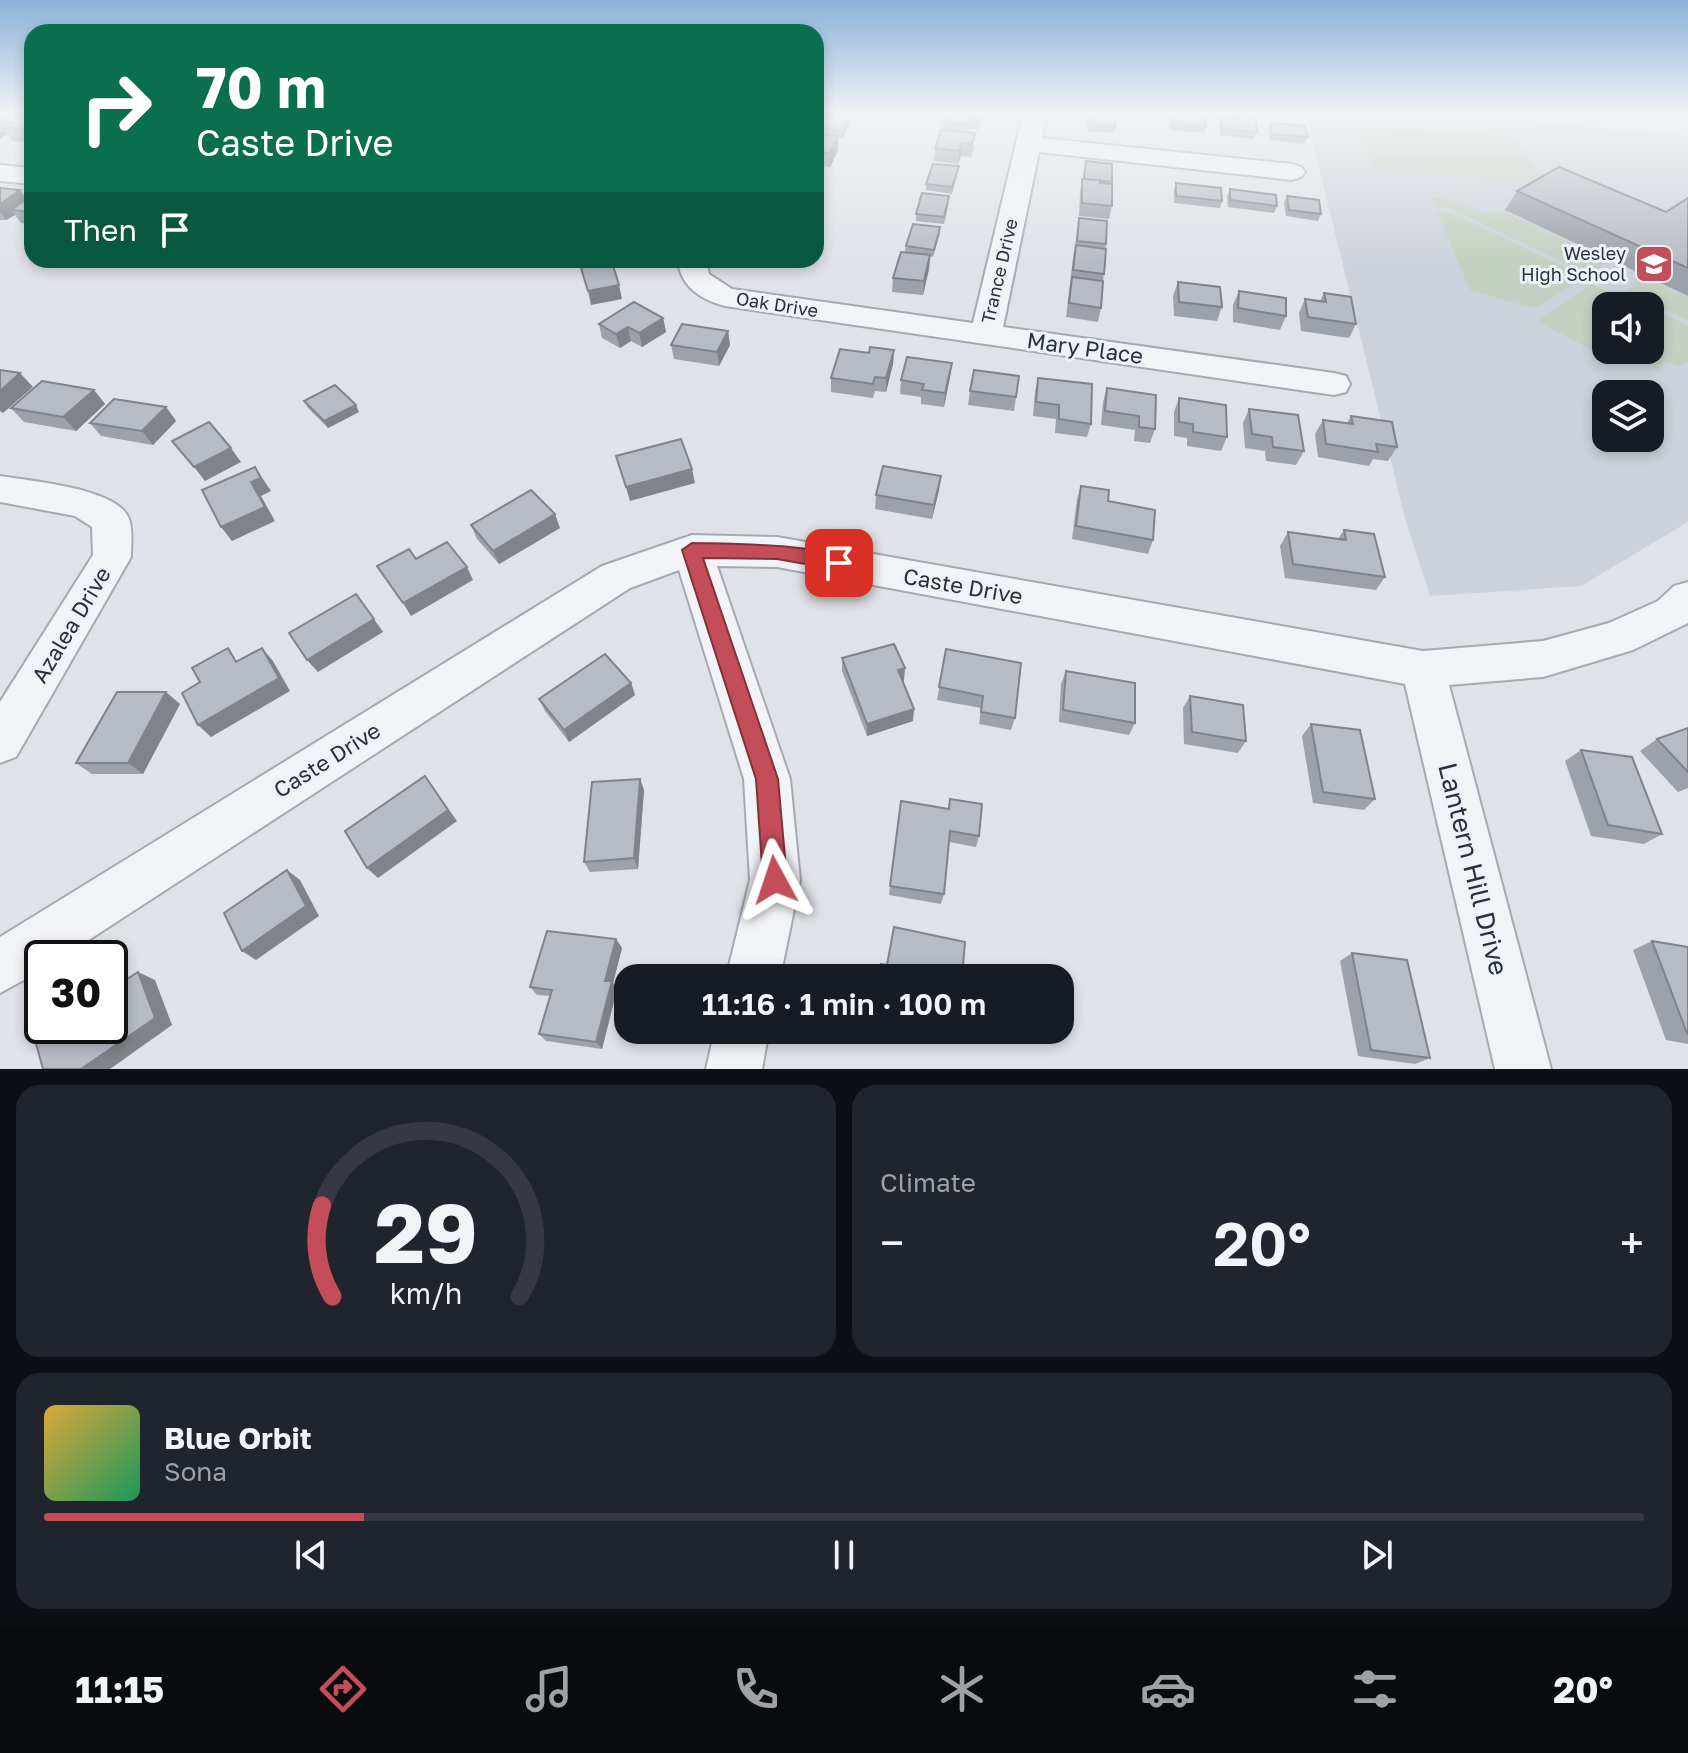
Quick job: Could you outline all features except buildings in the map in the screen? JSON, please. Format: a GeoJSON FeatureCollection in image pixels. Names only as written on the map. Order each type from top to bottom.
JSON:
{"type":"FeatureCollection","features":[{"type":"Feature","properties":{"kind":"street","name":"Trance Drive"},"geometry":{"type":"LineString","coordinates":[[986,333],[1025,164]]}},
{"type":"Feature","properties":{"kind":"street"},"geometry":{"type":"LineString","coordinates":[[1216,164],[1292,172]]}},
{"type":"Feature","properties":{"kind":"street"},"geometry":{"type":"LineString","coordinates":[[0,173],[24,175]]}},
{"type":"Feature","properties":{"kind":"street","name":"Oak Drive"},"geometry":{"type":"LineString","coordinates":[[692,268],[702,286],[725,297],[835,314]]}},
{"type":"Feature","properties":{"kind":"street","name":"Mary Place"},"geometry":{"type":"LineString","coordinates":[[835,314],[1334,384]]}},
{"type":"Feature","properties":{"kind":"street","name":"Azalea Drive"},"geometry":{"type":"LineString","coordinates":[[0,489],[84,504],[111,520],[112,532],[112,557],[0,742]]}},
{"type":"Feature","properties":{"kind":"street"},"geometry":{"type":"LineString","coordinates":[[692,550],[767,779],[775,880],[756,964]]}},
{"type":"Feature","properties":{"kind":"street","name":"Caste Drive"},"geometry":{"type":"LineString","coordinates":[[0,967],[616,577],[692,550],[777,552],[1423,669],[1543,659],[1618,638],[1672,613],[1688,598]]}},
{"type":"Feature","properties":{"kind":"street","name":"Lantern Hill Drive"},"geometry":{"type":"LineString","coordinates":[[1423,669],[1523,1069]]}},
{"type":"Feature","properties":{"kind":"street"},"geometry":{"type":"LineString","coordinates":[[734,1069],[739,1044]]}},
{"type":"Feature","properties":{"kind":"shaded area"},"geometry":{"type":"Polygon","coordinates":[[[1318,164],[1688,164],[1688,522],[1581,586],[1430,596],[1405,518],[1318,164]]]}},
{"type":"Feature","properties":{"kind":"green space"},"geometry":{"type":"Polygon","coordinates":[[[1373,164],[1531,164],[1543,182],[1376,171],[1373,164]]]}},
{"type":"Feature","properties":{"kind":"green space"},"geometry":{"type":"Polygon","coordinates":[[[1431,197],[1477,211],[1502,211],[1609,261],[1589,274],[1451,209],[1436,207],[1431,197]]]}},
{"type":"Feature","properties":{"kind":"green space"},"geometry":{"type":"Polygon","coordinates":[[[1437,211],[1449,212],[1585,277],[1538,307],[1470,290],[1437,211]]]}},
{"type":"Feature","properties":{"kind":"green space"},"geometry":{"type":"Polygon","coordinates":[[[1644,277],[1688,298],[1688,320],[1664,309],[1664,292],[1625,291],[1644,277]]]}},
{"type":"Feature","properties":{"kind":"green space"},"geometry":{"type":"Polygon","coordinates":[[[1592,284],[1609,292],[1592,292],[1592,350],[1537,321],[1592,284]]]}},
{"type":"Feature","properties":{"kind":"green space"},"geometry":{"type":"Polygon","coordinates":[[[1664,315],[1688,326],[1688,361],[1680,367],[1664,363],[1664,315]]]}},
{"type":"Feature","properties":{"kind":"place","name":"Wesley High School"},"geometry":{"type":"Point","coordinates":[1654,264]}},
{"type":"Feature","properties":{"kind":"route"},"geometry":{"type":"LineString","coordinates":[[775,880],[767,779],[692,550],[777,552],[839,563]]}}]}
